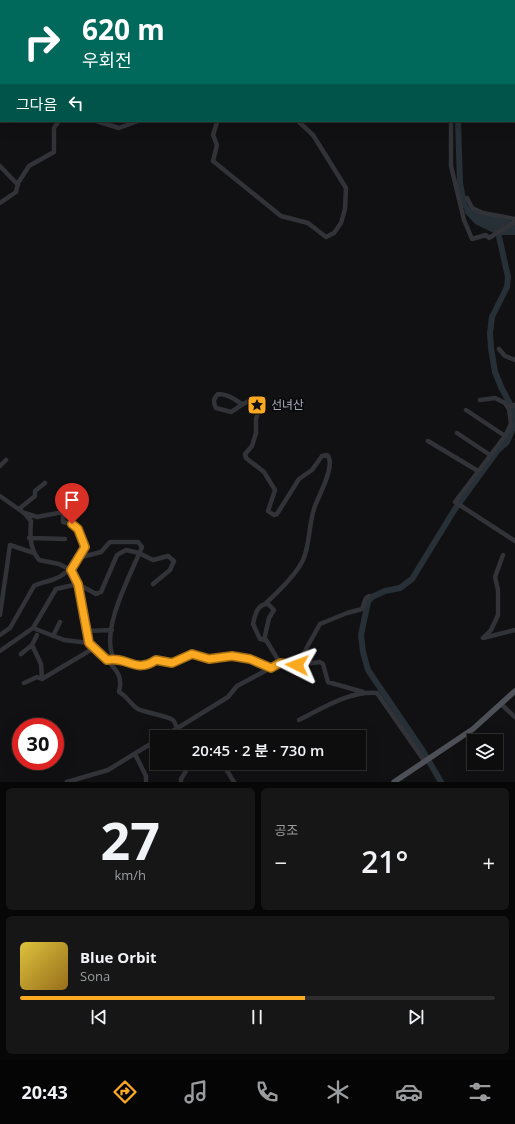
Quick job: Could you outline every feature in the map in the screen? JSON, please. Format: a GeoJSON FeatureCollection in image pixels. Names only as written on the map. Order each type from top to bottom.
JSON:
{"type":"FeatureCollection","features":[{"type":"Feature","properties":{"kind":"main road"},"geometry":{"type":"LineString","coordinates":[[394,782],[432,758],[473,729],[515,691]]}},
{"type":"Feature","properties":{"kind":"street"},"geometry":{"type":"LineString","coordinates":[[0,203],[16,192],[18,185],[29,166],[54,152],[54,128],[58,122]]}},
{"type":"Feature","properties":{"kind":"street"},"geometry":{"type":"LineString","coordinates":[[99,122],[119,128],[135,122]]}},
{"type":"Feature","properties":{"kind":"street"},"geometry":{"type":"LineString","coordinates":[[217,122],[213,135],[217,145],[213,161],[281,216],[308,223],[326,237],[334,233],[341,223],[346,188],[313,135],[299,122]]}},
{"type":"Feature","properties":{"kind":"street"},"geometry":{"type":"LineString","coordinates":[[450,122],[451,166],[464,220],[472,239],[486,235],[490,238],[495,236],[515,221]]}},
{"type":"Feature","properties":{"kind":"street"},"geometry":{"type":"LineString","coordinates":[[0,166],[18,185]]}},
{"type":"Feature","properties":{"kind":"street"},"geometry":{"type":"LineString","coordinates":[[467,198],[472,208],[515,221]]}},
{"type":"Feature","properties":{"kind":"street"},"geometry":{"type":"LineString","coordinates":[[499,349],[505,356],[515,360]]}},
{"type":"Feature","properties":{"kind":"street"},"geometry":{"type":"LineString","coordinates":[[242,404],[230,396],[222,394],[218,394],[214,398],[213,403],[216,408],[231,412],[245,402],[254,400],[260,405],[256,419],[256,433],[252,446],[245,454],[246,458],[264,472],[275,490],[268,507],[268,511],[272,514],[277,514],[299,479],[312,470],[322,456],[327,455],[330,461],[327,476],[311,513],[303,560],[282,588],[257,610],[253,624],[260,639],[266,640],[280,663]]}},
{"type":"Feature","properties":{"kind":"street"},"geometry":{"type":"LineString","coordinates":[[480,400],[495,398],[511,406],[511,424],[504,436],[455,502],[515,541]]}},
{"type":"Feature","properties":{"kind":"street"},"geometry":{"type":"LineString","coordinates":[[466,410],[504,436]]}},
{"type":"Feature","properties":{"kind":"street"},"geometry":{"type":"LineString","coordinates":[[457,433],[490,455]]}},
{"type":"Feature","properties":{"kind":"street"},"geometry":{"type":"LineString","coordinates":[[428,441],[478,470]]}},
{"type":"Feature","properties":{"kind":"street"},"geometry":{"type":"LineString","coordinates":[[0,466],[6,460]]}},
{"type":"Feature","properties":{"kind":"street"},"geometry":{"type":"LineString","coordinates":[[19,508],[35,496],[35,491],[46,483]]}},
{"type":"Feature","properties":{"kind":"street"},"geometry":{"type":"LineString","coordinates":[[0,496],[19,508],[31,521],[29,538],[34,553],[39,560],[59,564],[71,570],[78,584],[89,643],[117,671],[122,682],[119,692],[128,697],[136,708],[157,716],[166,716],[173,719],[176,729],[228,697],[237,686],[280,663],[297,665],[320,662],[323,664],[328,682],[363,692],[377,692],[425,762]]}},
{"type":"Feature","properties":{"kind":"street"},"geometry":{"type":"LineString","coordinates":[[0,635],[10,628],[34,586],[62,576],[71,570],[85,547],[78,529],[72,524],[63,522],[63,512],[37,517],[24,513]]}},
{"type":"Feature","properties":{"kind":"street"},"geometry":{"type":"LineString","coordinates":[[29,538],[65,539]]}},
{"type":"Feature","properties":{"kind":"street"},"geometry":{"type":"LineString","coordinates":[[78,558],[102,552],[110,542],[138,542],[142,547],[127,578],[115,610],[109,651],[114,659]]}},
{"type":"Feature","properties":{"kind":"street"},"geometry":{"type":"LineString","coordinates":[[0,616],[10,545],[34,553]]}},
{"type":"Feature","properties":{"kind":"street"},"geometry":{"type":"LineString","coordinates":[[0,651],[33,628],[56,589],[78,584],[96,594],[101,592],[117,555],[126,550],[139,553],[153,560],[168,556],[174,561],[170,570],[153,584]]}},
{"type":"Feature","properties":{"kind":"street"},"geometry":{"type":"LineString","coordinates":[[503,555],[495,577],[498,590],[498,615],[492,630],[483,638],[515,630]]}},
{"type":"Feature","properties":{"kind":"street"},"geometry":{"type":"LineString","coordinates":[[297,665],[320,624],[347,613],[362,609],[366,598],[369,596]]}},
{"type":"Feature","properties":{"kind":"street"},"geometry":{"type":"LineString","coordinates":[[264,640],[269,618],[274,610],[268,604],[265,604]]}},
{"type":"Feature","properties":{"kind":"street"},"geometry":{"type":"LineString","coordinates":[[53,636],[60,622]]}},
{"type":"Feature","properties":{"kind":"street"},"geometry":{"type":"LineString","coordinates":[[33,628],[64,640],[89,643]]}},
{"type":"Feature","properties":{"kind":"street"},"geometry":{"type":"LineString","coordinates":[[87,631],[112,630]]}},
{"type":"Feature","properties":{"kind":"street"},"geometry":{"type":"LineString","coordinates":[[21,654],[32,645],[37,634]]}},
{"type":"Feature","properties":{"kind":"street"},"geometry":{"type":"LineString","coordinates":[[32,645],[41,664],[42,679]]}},
{"type":"Feature","properties":{"kind":"street"},"geometry":{"type":"LineString","coordinates":[[24,683],[37,677],[42,679],[94,648]]}},
{"type":"Feature","properties":{"kind":"street"},"geometry":{"type":"LineString","coordinates":[[107,660],[117,658],[141,667],[149,665],[156,660],[172,663],[192,654],[209,659],[232,656],[250,659],[271,668]]}},
{"type":"Feature","properties":{"kind":"street"},"geometry":{"type":"LineString","coordinates":[[299,720],[350,696],[363,692]]}},
{"type":"Feature","properties":{"kind":"street"},"geometry":{"type":"LineString","coordinates":[[501,704],[515,717]]}},
{"type":"Feature","properties":{"kind":"street"},"geometry":{"type":"LineString","coordinates":[[67,782],[108,770],[150,744]]}},
{"type":"Feature","properties":{"kind":"street"},"geometry":{"type":"LineString","coordinates":[[135,754],[146,776],[146,782]]}},
{"type":"Feature","properties":{"kind":"street"},"geometry":{"type":"LineString","coordinates":[[181,782],[186,770]]}},
{"type":"Feature","properties":{"kind":"street"},"geometry":{"type":"LineString","coordinates":[[226,770],[234,782]]}},
{"type":"Feature","properties":{"kind":"shaded area"},"geometry":{"type":"Polygon","coordinates":[[[462,199],[472,210],[515,222],[515,235],[498,235],[475,224],[465,213],[462,199]]]}},
{"type":"Feature","properties":{"kind":"waterway"},"geometry":{"type":"LineString","coordinates":[[458,122],[460,183],[464,205]]}},
{"type":"Feature","properties":{"kind":"waterway"},"geometry":{"type":"LineString","coordinates":[[496,229],[498,232],[508,277],[507,287],[492,317],[490,333],[491,348],[495,372],[513,409],[515,418]]}},
{"type":"Feature","properties":{"kind":"waterway"},"geometry":{"type":"LineString","coordinates":[[441,782],[423,751],[368,670],[363,652],[361,635],[368,602],[372,597],[385,591],[400,588],[412,579],[455,509],[498,450],[507,442],[515,423]]}},
{"type":"Feature","properties":{"kind":"place","name":"선녀산"},"geometry":{"type":"Point","coordinates":[257,405]}},
{"type":"Feature","properties":{"kind":"route"},"geometry":{"type":"LineString","coordinates":[[72,524],[78,529],[85,547],[71,570],[78,584],[89,643],[107,660],[117,658],[141,667],[149,665],[156,660],[172,663],[192,654],[209,659],[232,656],[250,659],[271,668],[280,663],[297,665]]}}]}
